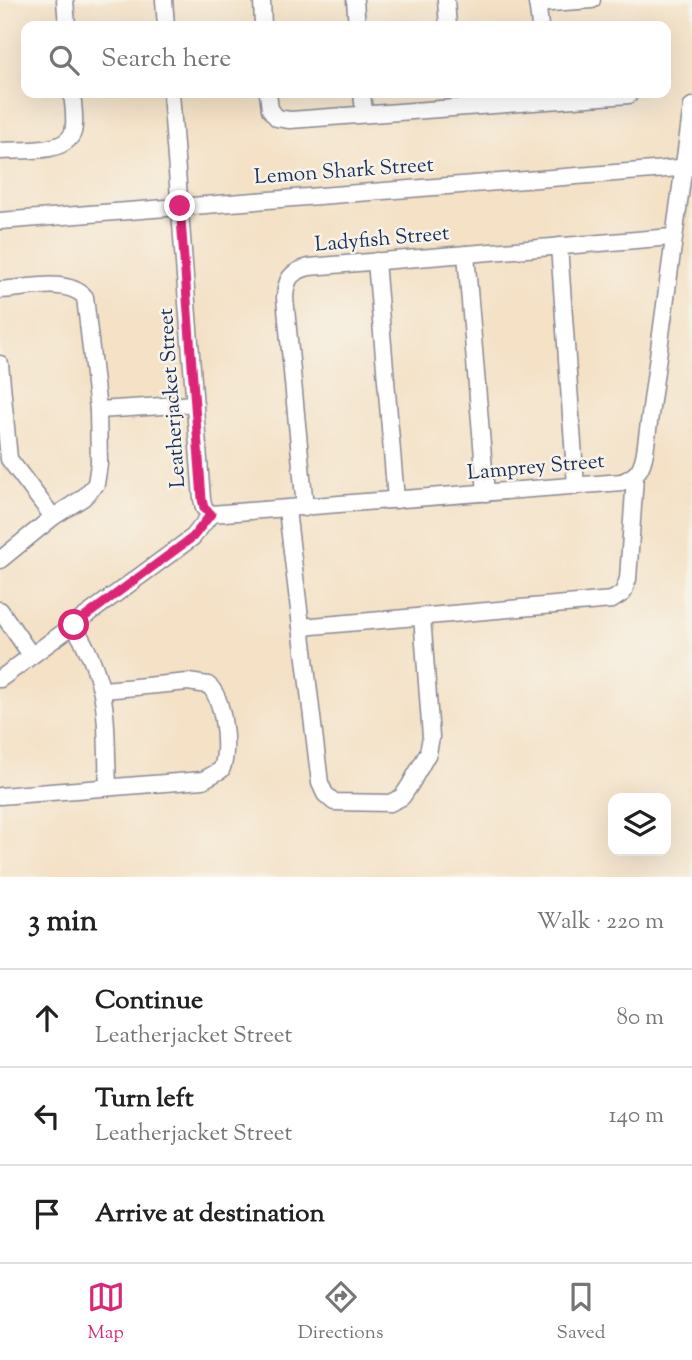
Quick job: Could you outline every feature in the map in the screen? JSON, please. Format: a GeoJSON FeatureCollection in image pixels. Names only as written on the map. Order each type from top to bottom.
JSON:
{"type":"FeatureCollection","features":[{"type":"Feature","properties":{"kind":"street"},"geometry":{"type":"LineString","coordinates":[[65,0],[67,21]]}},
{"type":"Feature","properties":{"kind":"street"},"geometry":{"type":"LineString","coordinates":[[164,0],[166,21]]}},
{"type":"Feature","properties":{"kind":"street"},"geometry":{"type":"LineString","coordinates":[[262,0],[264,21]]}},
{"type":"Feature","properties":{"kind":"street"},"geometry":{"type":"LineString","coordinates":[[355,0],[357,21]]}},
{"type":"Feature","properties":{"kind":"street"},"geometry":{"type":"LineString","coordinates":[[446,0],[448,21]]}},
{"type":"Feature","properties":{"kind":"street"},"geometry":{"type":"LineString","coordinates":[[539,21],[537,2],[592,0]]}},
{"type":"Feature","properties":{"kind":"street"},"geometry":{"type":"LineString","coordinates":[[0,151],[50,147],[65,143],[73,133],[72,98]]}},
{"type":"Feature","properties":{"kind":"street","name":"Leatherjacket Street"},"geometry":{"type":"LineString","coordinates":[[171,98],[202,499],[204,508],[211,514]]}},
{"type":"Feature","properties":{"kind":"street"},"geometry":{"type":"LineString","coordinates":[[269,98],[270,109],[276,118],[364,112],[454,99],[485,98]]}},
{"type":"Feature","properties":{"kind":"street"},"geometry":{"type":"LineString","coordinates":[[363,98],[364,112]]}},
{"type":"Feature","properties":{"kind":"street","name":"Lamprey Street"},"geometry":{"type":"LineString","coordinates":[[211,514],[622,482],[635,476],[642,467],[645,452],[672,237],[688,167],[692,106]]}},
{"type":"Feature","properties":{"kind":"street","name":"Lemon Shark Street"},"geometry":{"type":"LineString","coordinates":[[0,220],[688,167]]}},
{"type":"Feature","properties":{"kind":"street","name":"Ladyfish Street"},"geometry":{"type":"LineString","coordinates":[[305,508],[286,282],[294,271],[309,267],[672,237]]}},
{"type":"Feature","properties":{"kind":"street"},"geometry":{"type":"LineString","coordinates":[[559,246],[576,486]]}},
{"type":"Feature","properties":{"kind":"street"},"geometry":{"type":"LineString","coordinates":[[466,254],[486,493]]}},
{"type":"Feature","properties":{"kind":"street"},"geometry":{"type":"LineString","coordinates":[[376,261],[396,500]]}},
{"type":"Feature","properties":{"kind":"street"},"geometry":{"type":"LineString","coordinates":[[0,290],[61,286],[72,287],[85,297],[98,410],[99,464],[96,484],[83,498],[54,517],[0,560]]}},
{"type":"Feature","properties":{"kind":"street"},"geometry":{"type":"LineString","coordinates":[[0,364],[9,459],[54,517]]}},
{"type":"Feature","properties":{"kind":"street"},"geometry":{"type":"LineString","coordinates":[[98,410],[195,404]]}},
{"type":"Feature","properties":{"kind":"street"},"geometry":{"type":"LineString","coordinates":[[301,626],[612,600],[623,593],[628,579],[635,476]]}},
{"type":"Feature","properties":{"kind":"street"},"geometry":{"type":"LineString","coordinates":[[287,510],[320,783],[325,794],[334,802],[390,803],[402,797],[428,753],[431,737],[422,616]]}},
{"type":"Feature","properties":{"kind":"street"},"geometry":{"type":"LineString","coordinates":[[0,679],[193,537],[211,514]]}},
{"type":"Feature","properties":{"kind":"street"},"geometry":{"type":"LineString","coordinates":[[0,610],[31,655]]}},
{"type":"Feature","properties":{"kind":"street"},"geometry":{"type":"LineString","coordinates":[[74,625],[96,665],[104,690],[108,787]]}},
{"type":"Feature","properties":{"kind":"street"},"geometry":{"type":"LineString","coordinates":[[0,796],[211,778],[220,770],[225,756],[220,702],[208,685],[188,682],[104,690]]}},
{"type":"Feature","properties":{"kind":"route"},"geometry":{"type":"LineString","coordinates":[[74,625],[193,537],[211,514],[204,508],[202,499],[180,206]]}}]}
